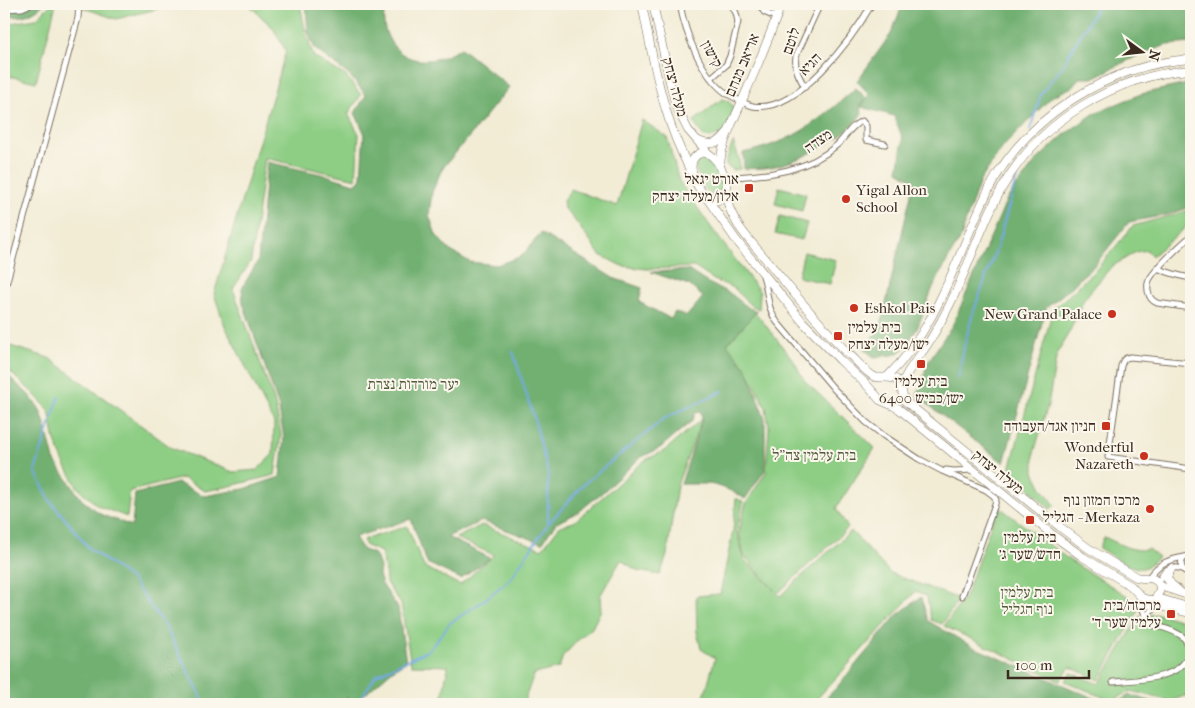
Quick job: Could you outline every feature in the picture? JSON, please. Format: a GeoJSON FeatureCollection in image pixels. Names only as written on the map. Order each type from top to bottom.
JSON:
{"type":"FeatureCollection","features":[{"type":"Feature","properties":{"kind":"main road","name":"מעלה יצחק"},"geometry":{"type":"LineString","coordinates":[[642,4],[666,111],[679,147],[703,193]]}},
{"type":"Feature","properties":{"kind":"main road","name":"מעלה יצחק"},"geometry":{"type":"LineString","coordinates":[[653,4],[676,106],[683,122],[694,138],[721,170]]}},
{"type":"Feature","properties":{"kind":"main road","name":"אריאב מנחם"},"geometry":{"type":"LineString","coordinates":[[729,132],[781,4]]}},
{"type":"Feature","properties":{"kind":"main road"},"geometry":{"type":"LineString","coordinates":[[877,397],[876,386],[881,379],[886,377],[903,361],[917,342],[948,285],[990,188],[1004,165],[1027,138],[1059,109],[1104,82],[1152,65],[1191,59]]}},
{"type":"Feature","properties":{"kind":"main road"},"geometry":{"type":"LineString","coordinates":[[703,193],[736,240],[808,327],[880,400],[888,403],[896,401],[900,395],[905,377],[926,348],[949,307],[1004,186],[1016,167],[1035,145],[1065,118],[1104,94],[1146,78],[1191,70]]}},
{"type":"Feature","properties":{"kind":"main road"},"geometry":{"type":"LineString","coordinates":[[692,175],[691,167],[694,157],[700,153],[709,154],[718,150],[729,132]]}},
{"type":"Feature","properties":{"kind":"main road"},"geometry":{"type":"LineString","coordinates":[[694,138],[703,143],[712,144],[717,143],[729,132]]}},
{"type":"Feature","properties":{"kind":"main road"},"geometry":{"type":"LineString","coordinates":[[729,132],[720,160],[730,209],[737,224],[811,315],[871,374],[875,377],[894,378],[900,384],[901,389]]}},
{"type":"Feature","properties":{"kind":"main road"},"geometry":{"type":"LineString","coordinates":[[703,193],[710,199],[716,200],[723,197],[727,191]]}},
{"type":"Feature","properties":{"kind":"main road","name":"מעלה יצחק"},"geometry":{"type":"LineString","coordinates":[[901,389],[902,397],[905,401],[1060,528],[1112,563],[1136,577],[1146,579]]}},
{"type":"Feature","properties":{"kind":"main road","name":"מעלה יצחק"},"geometry":{"type":"LineString","coordinates":[[888,403],[899,409],[1046,530],[1083,557],[1131,586],[1139,598]]}},
{"type":"Feature","properties":{"kind":"main road"},"geometry":{"type":"LineString","coordinates":[[1172,568],[1168,575],[1169,582],[1182,593]]}},
{"type":"Feature","properties":{"kind":"main road"},"geometry":{"type":"LineString","coordinates":[[1191,596],[1159,585],[1155,580],[1146,579],[1140,584],[1138,592],[1142,604],[1191,613]]}},
{"type":"Feature","properties":{"kind":"main road"},"geometry":{"type":"LineString","coordinates":[[1153,600],[1159,593],[1159,585]]}},
{"type":"Feature","properties":{"kind":"main road"},"geometry":{"type":"LineString","coordinates":[[1139,598],[1164,600],[1191,608]]}},
{"type":"Feature","properties":{"kind":"street"},"geometry":{"type":"LineString","coordinates":[[4,9],[22,8],[31,4]]}},
{"type":"Feature","properties":{"kind":"street"},"geometry":{"type":"LineString","coordinates":[[4,292],[78,18],[79,4]]}},
{"type":"Feature","properties":{"kind":"street","name":"קישון"},"geometry":{"type":"LineString","coordinates":[[680,4],[691,41],[702,65],[720,88],[742,102]]}},
{"type":"Feature","properties":{"kind":"street"},"geometry":{"type":"LineString","coordinates":[[711,78],[726,65],[730,56],[738,22],[731,4]]}},
{"type":"Feature","properties":{"kind":"street"},"geometry":{"type":"LineString","coordinates":[[759,4],[764,12],[776,18]]}},
{"type":"Feature","properties":{"kind":"street","name":"לוטם"},"geometry":{"type":"LineString","coordinates":[[805,87],[798,76],[795,62],[796,56],[820,4]]}},
{"type":"Feature","properties":{"kind":"street","name":"הגיא"},"geometry":{"type":"LineString","coordinates":[[742,102],[754,106],[767,106],[778,103],[805,87],[827,66],[855,30],[872,4]]}},
{"type":"Feature","properties":{"kind":"street","name":"מצדה"},"geometry":{"type":"LineString","coordinates":[[721,170],[730,177],[743,177],[778,173],[798,168],[824,154],[836,145],[856,124],[862,121],[866,126],[866,140],[884,144]]}},
{"type":"Feature","properties":{"kind":"street"},"geometry":{"type":"LineString","coordinates":[[727,191],[734,180],[743,177]]}},
{"type":"Feature","properties":{"kind":"street"},"geometry":{"type":"LineString","coordinates":[[1191,236],[1158,268],[1148,282],[1149,296],[1153,301],[1191,308]]}},
{"type":"Feature","properties":{"kind":"street"},"geometry":{"type":"LineString","coordinates":[[1158,268],[1181,277],[1191,278]]}},
{"type":"Feature","properties":{"kind":"street"},"geometry":{"type":"LineString","coordinates":[[761,271],[772,315],[816,368],[866,422],[900,447],[941,470],[986,490],[994,496],[996,500],[962,596]]}},
{"type":"Feature","properties":{"kind":"street"},"geometry":{"type":"LineString","coordinates":[[1191,363],[1130,356],[1123,360],[1108,456],[1191,469]]}},
{"type":"Feature","properties":{"kind":"street"},"geometry":{"type":"LineString","coordinates":[[941,470],[973,470]]}},
{"type":"Feature","properties":{"kind":"street"},"geometry":{"type":"LineString","coordinates":[[1146,579],[1156,567],[1173,559],[1188,555]]}},
{"type":"Feature","properties":{"kind":"street"},"geometry":{"type":"LineString","coordinates":[[1184,570],[1181,562],[1188,555]]}},
{"type":"Feature","properties":{"kind":"street"},"geometry":{"type":"LineString","coordinates":[[1159,585],[1163,572],[1166,570],[1178,568],[1191,572]]}},
{"type":"Feature","properties":{"kind":"street"},"geometry":{"type":"LineString","coordinates":[[1113,682],[1162,676],[1180,666],[1186,660],[1189,652],[1184,638],[1170,629],[1149,622],[1139,598]]}},
{"type":"Feature","properties":{"kind":"street"},"geometry":{"type":"LineString","coordinates":[[1148,619],[1149,612],[1160,606]]}},
{"type":"Feature","properties":{"kind":"green space"},"geometry":{"type":"Polygon","coordinates":[[[4,4],[44,4],[30,14],[16,17],[4,16],[4,4]]]}},
{"type":"Feature","properties":{"kind":"green space"},"geometry":{"type":"Polygon","coordinates":[[[51,4],[56,4],[36,82],[4,75],[4,22],[11,23],[36,19],[51,4]]]}},
{"type":"Feature","properties":{"kind":"green space"},"geometry":{"type":"Polygon","coordinates":[[[72,4],[178,4],[116,19],[72,4]]]}},
{"type":"Feature","properties":{"kind":"green space"},"geometry":{"type":"Polygon","coordinates":[[[248,4],[300,4],[306,34],[314,57],[346,76],[361,95],[348,114],[359,134],[356,179],[265,158],[251,261],[233,289],[274,400],[281,435],[275,475],[205,491],[183,478],[130,491],[127,517],[98,506],[78,488],[64,463],[55,441],[49,410],[4,365],[4,344],[49,358],[172,448],[233,472],[257,470],[273,454],[274,423],[225,326],[214,294],[286,51],[273,28],[248,4]]]}},
{"type":"Feature","properties":{"kind":"green space","name":"יער מורדות נצרת"},"geometry":{"type":"Polygon","coordinates":[[[306,4],[387,4],[384,17],[385,29],[394,47],[402,54],[411,58],[431,60],[461,48],[509,87],[442,169],[432,192],[429,215],[436,235],[449,250],[470,262],[497,265],[522,256],[541,233],[613,278],[642,288],[639,302],[671,319],[675,312],[687,316],[703,297],[689,285],[651,272],[688,270],[706,282],[731,294],[749,308],[757,311],[727,344],[747,369],[765,418],[765,470],[745,499],[716,485],[681,484],[702,420],[701,412],[695,413],[693,420],[660,448],[640,458],[577,513],[556,523],[542,543],[482,521],[447,537],[490,558],[461,579],[427,563],[411,519],[355,537],[363,550],[376,556],[380,567],[379,575],[382,584],[398,608],[406,662],[392,670],[352,704],[347,697],[343,704],[4,704],[4,372],[29,395],[39,408],[54,460],[82,500],[102,515],[132,526],[135,494],[178,483],[204,496],[244,489],[280,477],[284,437],[278,404],[243,303],[242,288],[258,261],[267,162],[329,176],[354,184],[361,177],[364,132],[355,113],[366,95],[350,76],[315,49],[308,33],[306,4]]]}},
{"type":"Feature","properties":{"kind":"green space"},"geometry":{"type":"Polygon","coordinates":[[[906,4],[1191,4],[1191,43],[1167,45],[1139,55],[1093,78],[1079,78],[1072,87],[1053,96],[1003,147],[980,181],[962,236],[931,292],[917,329],[903,350],[893,355],[874,357],[864,349],[881,325],[914,181],[898,171],[903,139],[894,116],[861,107],[869,94],[857,81],[891,34],[900,11],[906,4]]]}},
{"type":"Feature","properties":{"kind":"green space"},"geometry":{"type":"Polygon","coordinates":[[[1191,83],[1191,207],[1166,215],[1129,222],[1093,267],[1046,308],[1004,463],[917,396],[928,362],[953,324],[1007,199],[1037,160],[1064,135],[1095,113],[1141,94],[1191,83]]]}},
{"type":"Feature","properties":{"kind":"green space"},"geometry":{"type":"Polygon","coordinates":[[[856,88],[866,98],[860,107],[862,113],[856,122],[836,138],[817,150],[795,160],[768,168],[744,169],[743,153],[769,146],[803,130],[822,117],[856,88]]]}},
{"type":"Feature","properties":{"kind":"green space"},"geometry":{"type":"Polygon","coordinates":[[[722,99],[729,102],[733,107],[729,123],[722,134],[709,138],[704,137],[693,122],[722,99]]]}},
{"type":"Feature","properties":{"kind":"green space"},"geometry":{"type":"Polygon","coordinates":[[[642,120],[667,137],[679,181],[760,292],[759,309],[749,304],[734,288],[714,280],[694,267],[647,269],[622,266],[600,255],[573,218],[564,209],[563,201],[571,189],[617,206],[642,120]]]}},
{"type":"Feature","properties":{"kind":"green space"},"geometry":{"type":"Polygon","coordinates":[[[733,142],[740,169],[733,170],[726,165],[726,161],[733,142]]]}},
{"type":"Feature","properties":{"kind":"green space"},"geometry":{"type":"Polygon","coordinates":[[[701,158],[709,159],[717,171],[722,187],[719,194],[711,195],[699,178],[696,166],[701,158]]]}},
{"type":"Feature","properties":{"kind":"green space"},"geometry":{"type":"Polygon","coordinates":[[[779,187],[806,194],[802,211],[775,204],[779,187]]]}},
{"type":"Feature","properties":{"kind":"green space"},"geometry":{"type":"Polygon","coordinates":[[[1191,210],[1191,223],[1152,256],[1147,250],[1136,252],[1111,267],[1084,299],[1070,331],[1057,353],[1048,405],[1034,453],[1034,472],[1042,488],[1055,505],[1050,509],[1010,469],[1053,309],[1094,272],[1133,226],[1191,210]]]}},
{"type":"Feature","properties":{"kind":"green space"},"geometry":{"type":"Polygon","coordinates":[[[780,216],[807,223],[802,240],[775,234],[780,216]]]}},
{"type":"Feature","properties":{"kind":"green space"},"geometry":{"type":"Polygon","coordinates":[[[804,252],[836,260],[830,284],[798,277],[804,252]]]}},
{"type":"Feature","properties":{"kind":"green space","name":"בית עלמין צה\"ל"},"geometry":{"type":"Polygon","coordinates":[[[755,312],[794,361],[804,380],[875,448],[836,508],[848,528],[777,594],[780,596],[851,531],[890,573],[959,599],[942,624],[931,620],[927,597],[916,591],[812,704],[702,704],[715,658],[701,649],[697,632],[696,596],[720,594],[733,531],[736,498],[743,502],[737,531],[744,559],[775,591],[744,556],[739,533],[745,505],[766,472],[769,427],[766,408],[750,376],[726,346],[755,312]]]}},
{"type":"Feature","properties":{"kind":"green space"},"geometry":{"type":"Polygon","coordinates":[[[702,419],[677,485],[667,555],[660,575],[638,571],[621,560],[600,596],[601,610],[592,628],[563,656],[559,668],[534,674],[525,699],[527,704],[441,704],[448,666],[411,665],[401,604],[386,583],[381,552],[366,546],[363,540],[407,526],[424,567],[460,585],[494,555],[456,538],[482,525],[542,549],[560,526],[574,522],[645,460],[664,451],[702,419]]]}},
{"type":"Feature","properties":{"kind":"green space","name":"בית עלמין נוף הגליל"},"geometry":{"type":"Polygon","coordinates":[[[998,506],[1072,562],[1129,597],[1138,611],[1099,680],[1070,667],[1060,681],[944,626],[965,597],[998,506]]]}},
{"type":"Feature","properties":{"kind":"green space"},"geometry":{"type":"Polygon","coordinates":[[[1104,537],[1131,549],[1148,549],[1158,557],[1146,567],[1141,568],[1129,565],[1099,548],[1104,537]]]}},
{"type":"Feature","properties":{"kind":"green space"},"geometry":{"type":"Polygon","coordinates":[[[921,597],[928,621],[973,647],[1108,704],[820,704],[837,687],[897,615],[921,597]]]}},
{"type":"Feature","properties":{"kind":"green space"},"geometry":{"type":"Polygon","coordinates":[[[1158,614],[1191,623],[1191,694],[1170,701],[1131,691],[1112,701],[1065,681],[1071,673],[1099,684],[1140,616],[1158,614]]]}},
{"type":"Feature","properties":{"kind":"green space"},"geometry":{"type":"Polygon","coordinates":[[[1129,695],[1162,704],[1116,704],[1129,695]]]}},
{"type":"Feature","properties":{"kind":"waterway"},"geometry":{"type":"LineString","coordinates":[[1030,130],[1041,94],[1061,68],[1099,4]]}},
{"type":"Feature","properties":{"kind":"waterway"},"geometry":{"type":"LineString","coordinates":[[1024,152],[1027,142]]}},
{"type":"Feature","properties":{"kind":"waterway"},"geometry":{"type":"LineString","coordinates":[[958,379],[973,313],[997,247],[1020,166]]}},
{"type":"Feature","properties":{"kind":"waterway"},"geometry":{"type":"LineString","coordinates":[[513,352],[535,421],[548,473],[548,524]]}},
{"type":"Feature","properties":{"kind":"waterway"},"geometry":{"type":"LineString","coordinates":[[357,704],[376,675],[429,650],[450,623],[483,601],[510,579],[548,524],[586,482],[665,418],[723,391]]}},
{"type":"Feature","properties":{"kind":"waterway"},"geometry":{"type":"LineString","coordinates":[[59,397],[35,471],[51,502],[89,548],[131,579],[165,626],[205,704]]}},
{"type":"Feature","properties":{"kind":"place","name":"אורט יגאל אלון/מעלה יצחק"},"geometry":{"type":"Point","coordinates":[749,188]}},
{"type":"Feature","properties":{"kind":"place","name":"Yigal Allon School"},"geometry":{"type":"Point","coordinates":[846,199]}},
{"type":"Feature","properties":{"kind":"place","name":"Eshkol Pais"},"geometry":{"type":"Point","coordinates":[854,308]}},
{"type":"Feature","properties":{"kind":"place","name":"New Grand Palace"},"geometry":{"type":"Point","coordinates":[1112,314]}},
{"type":"Feature","properties":{"kind":"place","name":"בית עלמין ישן/מעלה יצחק"},"geometry":{"type":"Point","coordinates":[838,336]}},
{"type":"Feature","properties":{"kind":"place","name":"בית עלמין ישן/כביש 6400"},"geometry":{"type":"Point","coordinates":[921,364]}},
{"type":"Feature","properties":{"kind":"place","name":"חניון אגד/העבודה"},"geometry":{"type":"Point","coordinates":[1106,426]}},
{"type":"Feature","properties":{"kind":"place","name":"Wonderful Nazareth"},"geometry":{"type":"Point","coordinates":[1144,456]}},
{"type":"Feature","properties":{"kind":"place","name":"מרכז המזון נוף הגליל - Merkaza"},"geometry":{"type":"Point","coordinates":[1150,509]}},
{"type":"Feature","properties":{"kind":"place","name":"בית עלמין חדש/שער ג׳"},"geometry":{"type":"Point","coordinates":[1030,520]}},
{"type":"Feature","properties":{"kind":"place","name":"מרכזה/בית עלמין שער ד׳"},"geometry":{"type":"Point","coordinates":[1171,614]}}]}
